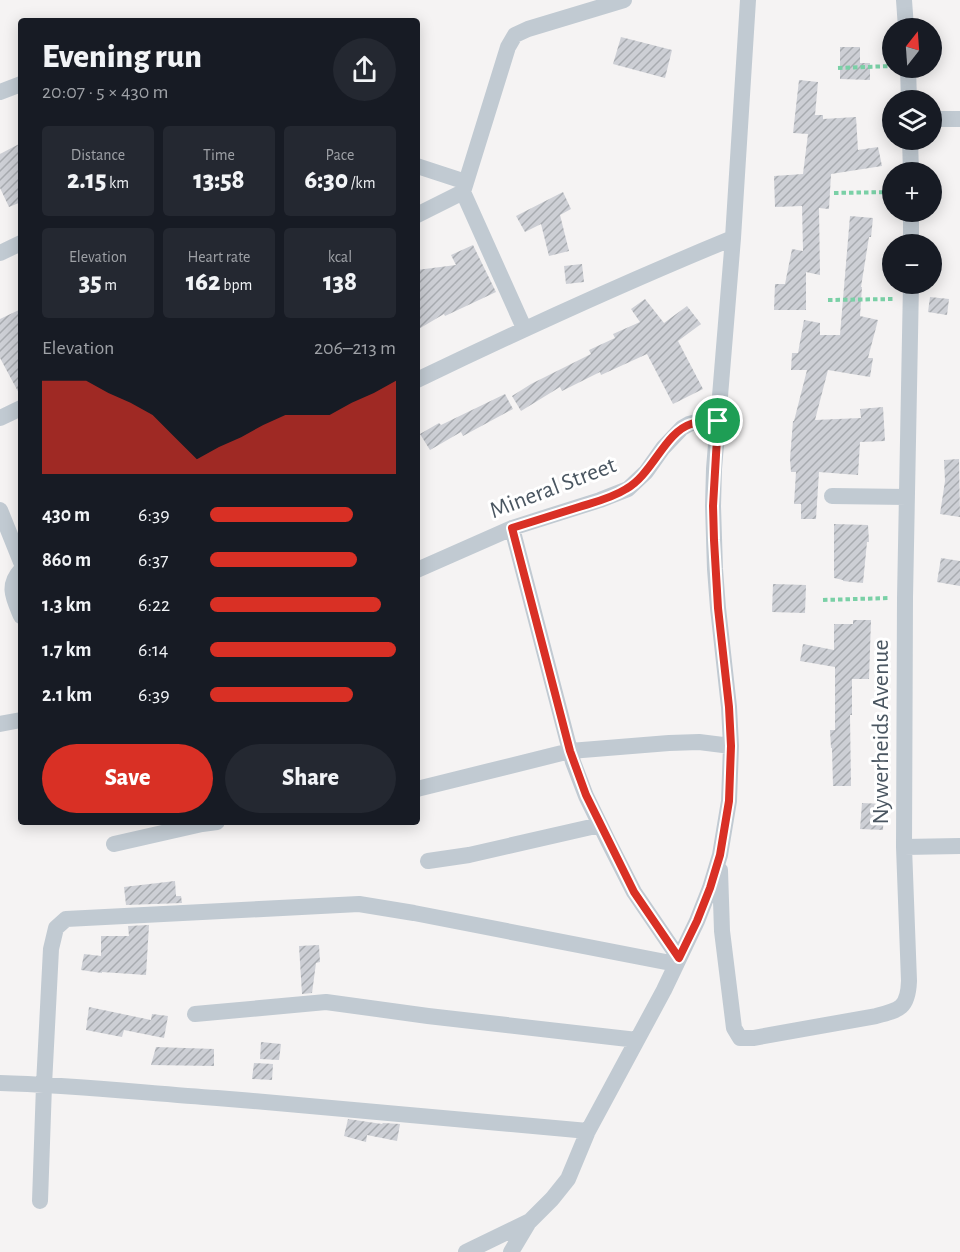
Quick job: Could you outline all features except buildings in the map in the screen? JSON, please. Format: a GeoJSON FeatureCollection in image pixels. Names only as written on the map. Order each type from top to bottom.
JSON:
{"type":"FeatureCollection","features":[{"type":"Feature","properties":{"kind":"street"},"geometry":{"type":"LineString","coordinates":[[524,328],[464,187],[508,47],[515,36],[528,29],[624,0]]}},
{"type":"Feature","properties":{"kind":"street"},"geometry":{"type":"LineString","coordinates":[[511,1252],[530,1221],[568,1179],[588,1131],[697,921],[720,855],[729,801],[731,746],[726,668],[718,608],[713,497],[748,0]]}},
{"type":"Feature","properties":{"kind":"street"},"geometry":{"type":"LineString","coordinates":[[904,0],[905,18]]}},
{"type":"Feature","properties":{"kind":"street"},"geometry":{"type":"LineString","coordinates":[[0,92],[18,85]]}},
{"type":"Feature","properties":{"kind":"street"},"geometry":{"type":"LineString","coordinates":[[942,119],[960,119]]}},
{"type":"Feature","properties":{"kind":"street"},"geometry":{"type":"LineString","coordinates":[[420,167],[464,187]]}},
{"type":"Feature","properties":{"kind":"street"},"geometry":{"type":"LineString","coordinates":[[420,213],[464,187]]}},
{"type":"Feature","properties":{"kind":"street"},"geometry":{"type":"LineString","coordinates":[[420,379],[524,328],[733,238]]}},
{"type":"Feature","properties":{"kind":"street"},"geometry":{"type":"LineString","coordinates":[[0,253],[18,244]]}},
{"type":"Feature","properties":{"kind":"street","name":"Nywerheids Avenue"},"geometry":{"type":"LineString","coordinates":[[911,294],[905,598],[904,847],[960,846]]}},
{"type":"Feature","properties":{"kind":"street"},"geometry":{"type":"LineString","coordinates":[[0,417],[18,409]]}},
{"type":"Feature","properties":{"kind":"street","name":"Mineral Street"},"geometry":{"type":"LineString","coordinates":[[420,569],[512,528],[628,489],[646,472],[663,448],[682,428],[689,424],[718,421]]}},
{"type":"Feature","properties":{"kind":"street"},"geometry":{"type":"LineString","coordinates":[[832,496],[907,497]]}},
{"type":"Feature","properties":{"kind":"street"},"geometry":{"type":"LineString","coordinates":[[0,510],[18,555]]}},
{"type":"Feature","properties":{"kind":"street"},"geometry":{"type":"LineString","coordinates":[[512,528],[570,751],[586,795],[634,892],[678,961]]}},
{"type":"Feature","properties":{"kind":"street"},"geometry":{"type":"LineString","coordinates":[[18,574],[12,590],[18,609]]}},
{"type":"Feature","properties":{"kind":"street"},"geometry":{"type":"LineString","coordinates":[[0,723],[18,720]]}},
{"type":"Feature","properties":{"kind":"street"},"geometry":{"type":"LineString","coordinates":[[420,788],[570,751],[699,742],[731,746]]}},
{"type":"Feature","properties":{"kind":"street"},"geometry":{"type":"LineString","coordinates":[[114,844],[198,825]]}},
{"type":"Feature","properties":{"kind":"street"},"geometry":{"type":"LineString","coordinates":[[428,861],[469,855],[600,825]]}},
{"type":"Feature","properties":{"kind":"street"},"geometry":{"type":"LineString","coordinates":[[720,855],[722,931],[734,1028],[740,1038],[753,1038],[876,1016],[901,1008],[909,992],[904,847]]}},
{"type":"Feature","properties":{"kind":"street"},"geometry":{"type":"LineString","coordinates":[[40,1201],[51,949],[56,928],[66,919],[359,904],[678,961]]}},
{"type":"Feature","properties":{"kind":"street"},"geometry":{"type":"LineString","coordinates":[[195,1014],[326,1002],[637,1040]]}},
{"type":"Feature","properties":{"kind":"street"},"geometry":{"type":"LineString","coordinates":[[0,1083],[44,1084],[588,1131]]}},
{"type":"Feature","properties":{"kind":"street"},"geometry":{"type":"LineString","coordinates":[[466,1252],[530,1221]]}},
{"type":"Feature","properties":{"kind":"path"},"geometry":{"type":"LineString","coordinates":[[838,68],[882,66]]}},
{"type":"Feature","properties":{"kind":"path"},"geometry":{"type":"LineString","coordinates":[[834,193],[882,192]]}},
{"type":"Feature","properties":{"kind":"path"},"geometry":{"type":"LineString","coordinates":[[828,300],[883,294]]}},
{"type":"Feature","properties":{"kind":"path"},"geometry":{"type":"LineString","coordinates":[[823,600],[905,598]]}},
{"type":"Feature","properties":{"kind":"route"},"geometry":{"type":"LineString","coordinates":[[718,421],[713,506],[718,608],[729,707],[731,746],[729,801],[720,855],[710,888],[679,958],[634,892],[586,795],[573,762],[512,528],[628,489],[646,472],[663,448],[682,428],[689,424],[718,421]]}}]}
